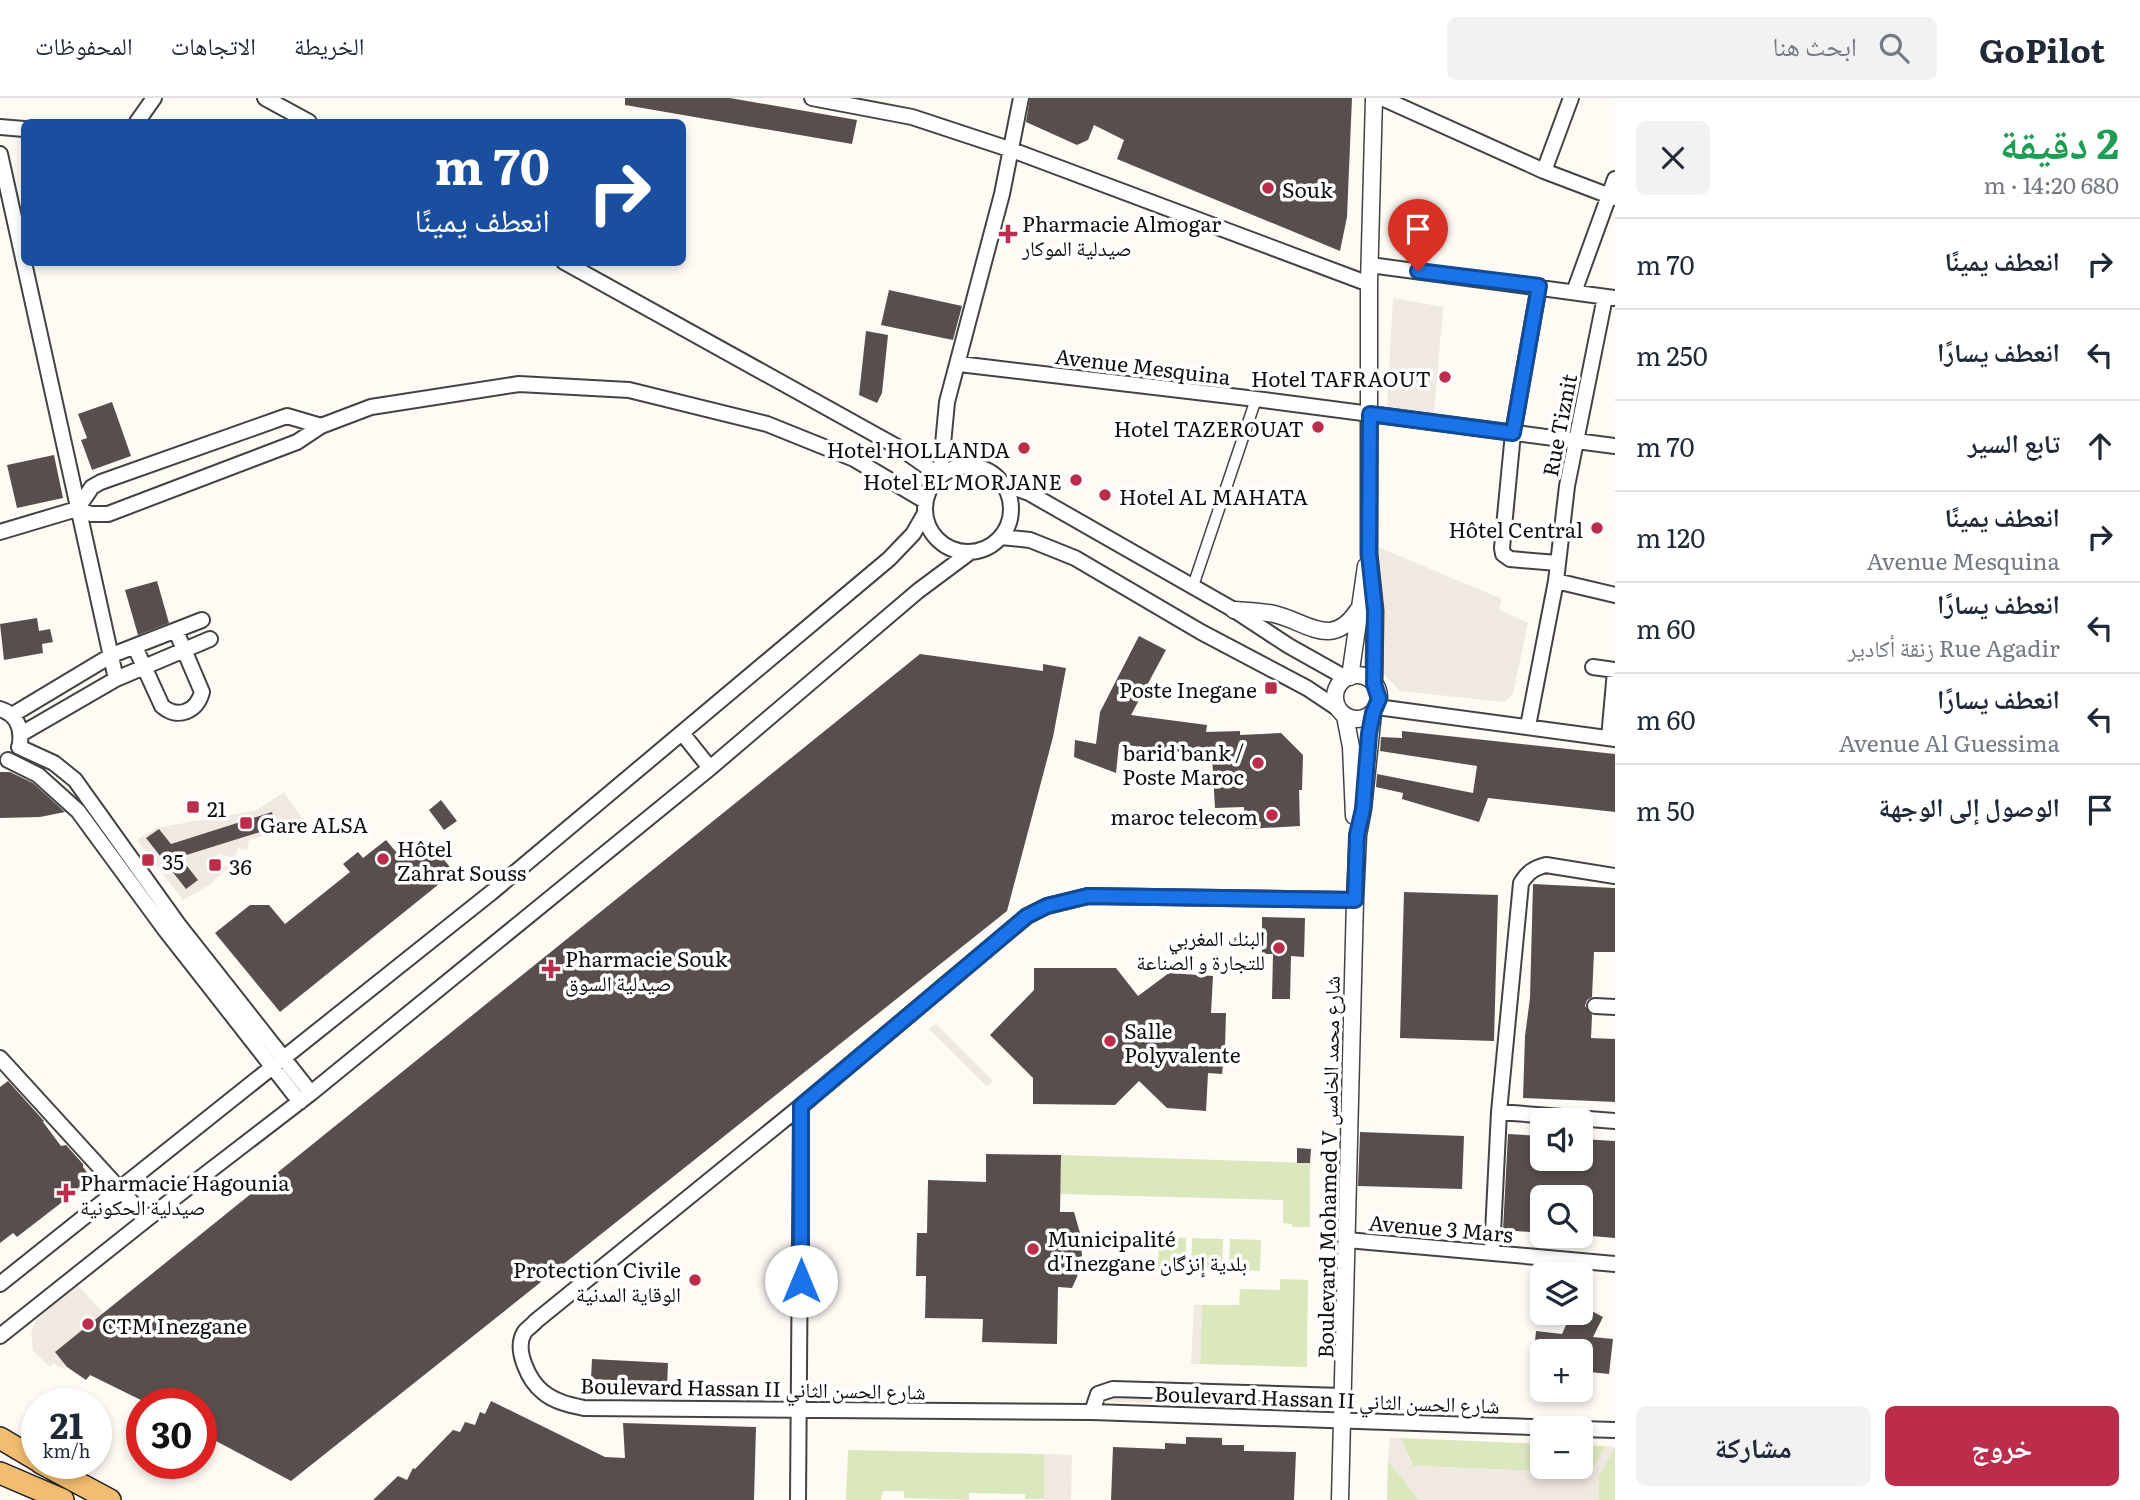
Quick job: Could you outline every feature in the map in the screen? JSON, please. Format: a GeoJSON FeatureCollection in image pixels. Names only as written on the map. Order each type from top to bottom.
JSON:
{"type":"FeatureCollection","features":[{"type":"Feature","properties":{"kind":"main road"},"geometry":{"type":"LineString","coordinates":[[0,1438],[21,1450]]}},
{"type":"Feature","properties":{"kind":"main road"},"geometry":{"type":"LineString","coordinates":[[0,1474],[63,1500]]}},
{"type":"Feature","properties":{"kind":"main road"},"geometry":{"type":"LineString","coordinates":[[71,1479],[110,1500]]}},
{"type":"Feature","properties":{"kind":"street"},"geometry":{"type":"LineString","coordinates":[[139,119],[154,98]]}},
{"type":"Feature","properties":{"kind":"street"},"geometry":{"type":"LineString","coordinates":[[265,98],[304,119]]}},
{"type":"Feature","properties":{"kind":"street"},"geometry":{"type":"LineString","coordinates":[[813,98],[912,117],[1012,150],[1369,284]]}},
{"type":"Feature","properties":{"kind":"street"},"geometry":{"type":"LineString","coordinates":[[940,476],[944,417],[1012,150],[1021,98]]}},
{"type":"Feature","properties":{"kind":"street"},"geometry":{"type":"LineString","coordinates":[[1374,98],[1369,284],[1369,554],[1375,611],[1374,684]]}},
{"type":"Feature","properties":{"kind":"street"},"geometry":{"type":"LineString","coordinates":[[1382,98],[1544,171],[1612,198]]}},
{"type":"Feature","properties":{"kind":"street"},"geometry":{"type":"LineString","coordinates":[[1544,171],[1571,98]]}},
{"type":"Feature","properties":{"kind":"street"},"geometry":{"type":"LineString","coordinates":[[0,127],[21,129]]}},
{"type":"Feature","properties":{"kind":"street"},"geometry":{"type":"LineString","coordinates":[[0,154],[21,233]]}},
{"type":"Feature","properties":{"kind":"street"},"geometry":{"type":"LineString","coordinates":[[1574,292],[1612,198],[1615,179]]}},
{"type":"Feature","properties":{"kind":"street"},"geometry":{"type":"LineString","coordinates":[[1370,265],[1539,286],[1610,298]]}},
{"type":"Feature","properties":{"kind":"street"},"geometry":{"type":"LineString","coordinates":[[28,266],[78,509],[117,679]]}},
{"type":"Feature","properties":{"kind":"street"},"geometry":{"type":"LineString","coordinates":[[571,266],[880,436],[940,476]]}},
{"type":"Feature","properties":{"kind":"street"},"geometry":{"type":"LineString","coordinates":[[1539,286],[1513,433],[1502,548],[1503,554],[1510,559],[1557,563]]}},
{"type":"Feature","properties":{"kind":"street","name":"Rue Tiznit"},"geometry":{"type":"LineString","coordinates":[[1528,726],[1556,581],[1575,440],[1610,298]]}},
{"type":"Feature","properties":{"kind":"street","name":"Avenue Mesquina"},"geometry":{"type":"LineString","coordinates":[[958,364],[1256,399],[1615,446]]}},
{"type":"Feature","properties":{"kind":"street"},"geometry":{"type":"LineString","coordinates":[[0,532],[78,509],[91,514],[108,514],[297,442],[321,426],[371,407],[519,384],[629,390],[767,424],[855,459],[925,508],[928,527],[945,546],[969,553]]}},
{"type":"Feature","properties":{"kind":"street"},"geometry":{"type":"LineString","coordinates":[[1193,586],[1256,399]]}},
{"type":"Feature","properties":{"kind":"street"},"geometry":{"type":"LineString","coordinates":[[78,509],[92,487],[101,482],[287,416],[321,426]]}},
{"type":"Feature","properties":{"kind":"street"},"geometry":{"type":"LineString","coordinates":[[0,1284],[492,892],[889,559],[914,534],[930,487],[952,468],[979,467],[992,473],[1003,482],[1029,493],[1193,586],[1289,646],[1348,677]]}},
{"type":"Feature","properties":{"kind":"street"},"geometry":{"type":"LineString","coordinates":[[0,1336],[147,1219],[306,1098],[710,768],[918,592],[969,553],[992,545],[1009,525],[1012,510],[1003,482]]}},
{"type":"Feature","properties":{"kind":"street"},"geometry":{"type":"LineString","coordinates":[[1001,537],[1030,540],[1075,558],[1201,632],[1307,688],[1341,712],[1359,719],[1375,710],[1612,738],[1615,670],[1593,667]]}},
{"type":"Feature","properties":{"kind":"street"},"geometry":{"type":"LineString","coordinates":[[1348,677],[1369,554]]}},
{"type":"Feature","properties":{"kind":"street"},"geometry":{"type":"LineString","coordinates":[[1556,581],[1615,595]]}},
{"type":"Feature","properties":{"kind":"street"},"geometry":{"type":"LineString","coordinates":[[1234,610],[1273,614],[1314,630],[1327,632],[1340,629],[1351,622],[1358,610]]}},
{"type":"Feature","properties":{"kind":"street"},"geometry":{"type":"LineString","coordinates":[[20,741],[20,727],[6,712],[112,655],[202,620]]}},
{"type":"Feature","properties":{"kind":"street"},"geometry":{"type":"LineString","coordinates":[[135,647],[162,706],[168,712],[189,711],[199,701],[202,692],[176,631]]}},
{"type":"Feature","properties":{"kind":"street"},"geometry":{"type":"LineString","coordinates":[[210,639],[117,679],[20,741],[4,761],[38,775],[78,811],[166,931],[306,1098]]}},
{"type":"Feature","properties":{"kind":"street"},"geometry":{"type":"LineString","coordinates":[[1341,712],[1335,695],[1340,682],[1348,677],[1363,676],[1374,684],[1378,691],[1375,710]]}},
{"type":"Feature","properties":{"kind":"street","name":"Boulevard Mohamed V شارع محمد الخامس"},"geometry":{"type":"LineString","coordinates":[[1357,835],[1363,809],[1375,710]]}},
{"type":"Feature","properties":{"kind":"street","name":"Boulevard Mohamed V شارع محمد الخامس"},"geometry":{"type":"LineString","coordinates":[[1340,1500],[1357,835],[1353,810],[1351,747],[1341,712]]}},
{"type":"Feature","properties":{"kind":"street"},"geometry":{"type":"LineString","coordinates":[[682,733],[710,768]]}},
{"type":"Feature","properties":{"kind":"street"},"geometry":{"type":"LineString","coordinates":[[20,741],[75,780],[278,1063]]}},
{"type":"Feature","properties":{"kind":"street"},"geometry":{"type":"LineString","coordinates":[[1492,1253],[1499,1112],[1521,883],[1536,867],[1546,866],[1615,876]]}},
{"type":"Feature","properties":{"kind":"street","name":"Boulevard Hassan II شارع الحسن الثاني"},"geometry":{"type":"LineString","coordinates":[[1355,900],[1088,896],[1047,906],[1010,928],[801,1106],[536,1321],[524,1333],[521,1348],[528,1373],[544,1393],[570,1405],[584,1408],[1091,1412],[1530,1427]]}},
{"type":"Feature","properties":{"kind":"street"},"geometry":{"type":"LineString","coordinates":[[1595,1006],[1615,1007]]}},
{"type":"Feature","properties":{"kind":"street"},"geometry":{"type":"LineString","coordinates":[[0,1058],[147,1219]]}},
{"type":"Feature","properties":{"kind":"street"},"geometry":{"type":"LineString","coordinates":[[799,1500],[801,1106]]}},
{"type":"Feature","properties":{"kind":"street"},"geometry":{"type":"LineString","coordinates":[[1499,1112],[1615,1121]]}},
{"type":"Feature","properties":{"kind":"street","name":"Avenue 3 Mars"},"geometry":{"type":"LineString","coordinates":[[1347,1240],[1615,1264]]}},
{"type":"Feature","properties":{"kind":"street","name":"Boulevard Hassan II شارع الحسن الثاني"},"geometry":{"type":"LineString","coordinates":[[1091,1412],[1098,1394],[1113,1389],[1342,1396]]}},
{"type":"Feature","properties":{"kind":"street"},"geometry":{"type":"LineString","coordinates":[[1593,1429],[1615,1430]]}},
{"type":"Feature","properties":{"kind":"green space"},"geometry":{"type":"Polygon","coordinates":[[[1061,1155],[1310,1163],[1310,1227],[1292,1227],[1292,1224],[1283,1223],[1283,1200],[1060,1194],[1061,1155]]]}},
{"type":"Feature","properties":{"kind":"green space"},"geometry":{"type":"Polygon","coordinates":[[[1159,1237],[1186,1238],[1186,1269],[1158,1268],[1159,1237]]]}},
{"type":"Feature","properties":{"kind":"green space"},"geometry":{"type":"Polygon","coordinates":[[[1192,1238],[1223,1239],[1222,1270],[1191,1269],[1192,1238]]]}},
{"type":"Feature","properties":{"kind":"green space"},"geometry":{"type":"Polygon","coordinates":[[[1230,1239],[1261,1240],[1260,1271],[1229,1270],[1230,1239]]]}},
{"type":"Feature","properties":{"kind":"green space"},"geometry":{"type":"Polygon","coordinates":[[[1280,1279],[1308,1280],[1307,1367],[1200,1364],[1202,1305],[1239,1305],[1240,1289],[1280,1290],[1280,1279]]]}},
{"type":"Feature","properties":{"kind":"green space"},"geometry":{"type":"Polygon","coordinates":[[[1401,1438],[1530,1443],[1530,1471],[1413,1466],[1401,1438]]]}},
{"type":"Feature","properties":{"kind":"green space"},"geometry":{"type":"Polygon","coordinates":[[[1593,1446],[1606,1446],[1593,1469],[1593,1446]]]}},
{"type":"Feature","properties":{"kind":"green space"},"geometry":{"type":"Polygon","coordinates":[[[1615,1447],[1615,1500],[1599,1500],[1599,1475],[1615,1447]]]}},
{"type":"Feature","properties":{"kind":"green space"},"geometry":{"type":"Polygon","coordinates":[[[848,1450],[1044,1454],[1044,1499],[1025,1499],[1025,1494],[969,1493],[969,1500],[904,1498],[904,1491],[883,1491],[881,1500],[846,1500],[848,1450]]]}},
{"type":"Feature","properties":{"kind":"green space"},"geometry":{"type":"Polygon","coordinates":[[[1388,1461],[1419,1499],[1419,1500],[1387,1500],[1388,1461]]]}},
{"type":"Feature","properties":{"kind":"shaded area"},"geometry":{"type":"Polygon","coordinates":[[[1393,298],[1443,307],[1434,414],[1387,409],[1393,298]]]}},
{"type":"Feature","properties":{"kind":"shaded area"},"geometry":{"type":"Polygon","coordinates":[[[1378,547],[1502,599],[1499,610],[1528,623],[1513,694],[1504,702],[1400,691],[1376,666],[1378,547]]]}},
{"type":"Feature","properties":{"kind":"shaded area"},"geometry":{"type":"Polygon","coordinates":[[[284,792],[303,820],[291,828],[279,825],[273,833],[249,840],[247,850],[238,848],[234,858],[218,854],[215,863],[229,867],[208,886],[183,900],[137,840],[156,828],[257,810],[284,792]],[[272,812],[171,844],[159,829],[147,838],[198,880],[180,857],[276,827],[272,812]]]}},
{"type":"Feature","properties":{"kind":"shaded area"},"geometry":{"type":"Polygon","coordinates":[[[936,1024],[993,1081],[987,1087],[929,1029],[936,1024]]]}},
{"type":"Feature","properties":{"kind":"shaded area"},"geometry":{"type":"Polygon","coordinates":[[[78,1286],[104,1313],[65,1370],[53,1363],[50,1367],[33,1351],[31,1333],[36,1320],[45,1310],[78,1286]]]}},
{"type":"Feature","properties":{"kind":"shaded area"},"geometry":{"type":"Polygon","coordinates":[[[1194,1305],[1202,1305],[1200,1364],[1191,1364],[1194,1305]]]}},
{"type":"Feature","properties":{"kind":"shaded area"},"geometry":{"type":"Polygon","coordinates":[[[1111,1395],[1295,1401],[1292,1405],[1111,1402],[1108,1399],[1111,1395]]]}},
{"type":"Feature","properties":{"kind":"shaded area"},"geometry":{"type":"Polygon","coordinates":[[[1390,1438],[1401,1438],[1413,1466],[1530,1471],[1530,1479],[1593,1479],[1593,1468],[1606,1446],[1615,1447],[1599,1475],[1599,1500],[1419,1500],[1388,1461],[1390,1438]]]}},
{"type":"Feature","properties":{"kind":"shaded area"},"geometry":{"type":"Polygon","coordinates":[[[1044,1454],[1072,1455],[1071,1500],[1044,1500],[1044,1454]]]}},
{"type":"Feature","properties":{"kind":"building"},"geometry":{"type":"Polygon","coordinates":[[[625,98],[730,98],[857,120],[852,144],[625,105],[625,98]]]}},
{"type":"Feature","properties":{"kind":"building","name":"Souk"},"geometry":{"type":"Polygon","coordinates":[[[1030,98],[1352,98],[1347,217],[1340,251],[1117,159],[1124,140],[1094,125],[1088,140],[1077,145],[1026,122],[1030,98]]]}},
{"type":"Feature","properties":{"kind":"building"},"geometry":{"type":"Polygon","coordinates":[[[889,290],[962,306],[953,340],[881,325],[889,290]]]}},
{"type":"Feature","properties":{"kind":"building"},"geometry":{"type":"Polygon","coordinates":[[[866,331],[888,335],[882,393],[877,403],[859,395],[866,331]]]}},
{"type":"Feature","properties":{"kind":"building"},"geometry":{"type":"Polygon","coordinates":[[[112,402],[131,456],[92,470],[81,440],[87,438],[78,414],[112,402]]]}},
{"type":"Feature","properties":{"kind":"building"},"geometry":{"type":"Polygon","coordinates":[[[54,455],[63,498],[17,508],[7,465],[54,455]]]}},
{"type":"Feature","properties":{"kind":"building"},"geometry":{"type":"Polygon","coordinates":[[[157,581],[169,623],[138,635],[125,590],[157,581]]]}},
{"type":"Feature","properties":{"kind":"building"},"geometry":{"type":"Polygon","coordinates":[[[37,618],[39,631],[50,629],[53,642],[42,644],[43,653],[4,660],[0,624],[37,618]]]}},
{"type":"Feature","properties":{"kind":"building"},"geometry":{"type":"Polygon","coordinates":[[[1139,636],[1166,650],[1131,715],[1207,725],[1206,732],[1240,731],[1240,735],[1281,733],[1303,755],[1302,790],[1299,790],[1300,826],[1245,829],[1244,807],[1215,808],[1212,756],[1119,744],[1116,773],[1074,757],[1075,740],[1096,744],[1100,712],[1139,636]]]}},
{"type":"Feature","properties":{"kind":"building"},"geometry":{"type":"Polygon","coordinates":[[[920,654],[1043,671],[1043,664],[1066,668],[1053,737],[1007,911],[291,1481],[217,1442],[217,1388],[126,1388],[126,1393],[90,1375],[86,1380],[67,1367],[55,1352],[920,654]]]}},
{"type":"Feature","properties":{"kind":"building"},"geometry":{"type":"Polygon","coordinates":[[[1402,731],[1615,754],[1615,812],[1488,798],[1479,822],[1402,799],[1403,793],[1376,787],[1377,774],[1473,793],[1477,766],[1380,751],[1381,737],[1402,738],[1402,731]]]}},
{"type":"Feature","properties":{"kind":"building"},"geometry":{"type":"Polygon","coordinates":[[[0,772],[10,772],[33,783],[65,812],[40,817],[0,818],[0,772]]]}},
{"type":"Feature","properties":{"kind":"building"},"geometry":{"type":"Polygon","coordinates":[[[441,800],[457,821],[444,830],[429,810],[441,800]]]}},
{"type":"Feature","properties":{"kind":"building"},"geometry":{"type":"Polygon","coordinates":[[[272,812],[276,827],[180,857],[198,880],[186,889],[146,838],[159,829],[171,844],[272,812]]]}},
{"type":"Feature","properties":{"kind":"building"},"geometry":{"type":"Polygon","coordinates":[[[386,840],[403,860],[428,840],[454,872],[280,1012],[215,933],[250,905],[269,905],[285,924],[350,872],[343,864],[358,852],[363,858],[386,840]]]}},
{"type":"Feature","properties":{"kind":"building"},"geometry":{"type":"Polygon","coordinates":[[[1533,884],[1615,888],[1615,952],[1594,952],[1592,997],[1587,1000],[1585,1006],[1592,1015],[1591,1038],[1615,1039],[1615,1102],[1523,1098],[1525,1036],[1530,998],[1533,884]]]}},
{"type":"Feature","properties":{"kind":"building"},"geometry":{"type":"Polygon","coordinates":[[[1404,892],[1498,895],[1494,1041],[1400,1038],[1404,892]]]}},
{"type":"Feature","properties":{"kind":"building"},"geometry":{"type":"Polygon","coordinates":[[[1262,917],[1305,918],[1304,957],[1291,956],[1290,999],[1272,999],[1273,954],[1262,954],[1262,917]]]}},
{"type":"Feature","properties":{"kind":"building","name":"Salle Polyvalente"},"geometry":{"type":"Polygon","coordinates":[[[1034,968],[1116,968],[1138,996],[1169,973],[1213,976],[1211,1013],[1226,1013],[1225,1046],[1222,1074],[1208,1073],[1206,1111],[1167,1108],[1139,1081],[1115,1105],[1033,1104],[1033,1078],[990,1035],[1034,990],[1034,968]]]}},
{"type":"Feature","properties":{"kind":"building"},"geometry":{"type":"Polygon","coordinates":[[[8,1081],[44,1121],[61,1146],[66,1145],[83,1164],[92,1179],[17,1237],[13,1233],[0,1243],[0,1087],[8,1081]]]}},
{"type":"Feature","properties":{"kind":"building"},"geometry":{"type":"Polygon","coordinates":[[[1360,1132],[1464,1136],[1462,1189],[1358,1186],[1360,1132]]]}},
{"type":"Feature","properties":{"kind":"building"},"geometry":{"type":"Polygon","coordinates":[[[1508,1134],[1530,1135],[1530,1171],[1593,1171],[1593,1140],[1615,1141],[1615,1238],[1593,1236],[1593,1185],[1530,1185],[1530,1232],[1503,1230],[1508,1134]]]}},
{"type":"Feature","properties":{"kind":"building"},"geometry":{"type":"Polygon","coordinates":[[[1297,1148],[1311,1149],[1310,1163],[1297,1163],[1297,1148]]]}},
{"type":"Feature","properties":{"kind":"building","name":"Municipalité d'Inezgane بلدية إنزگان"},"geometry":{"type":"Polygon","coordinates":[[[986,1154],[1061,1155],[1060,1212],[1074,1212],[1082,1255],[1072,1288],[1058,1287],[1057,1344],[982,1342],[983,1319],[925,1318],[926,1276],[916,1276],[917,1233],[927,1233],[928,1180],[986,1182],[986,1154]]]}},
{"type":"Feature","properties":{"kind":"building"},"geometry":{"type":"Polygon","coordinates":[[[1593,1312],[1603,1317],[1593,1337],[1613,1339],[1609,1374],[1593,1372],[1593,1339],[1535,1339],[1536,1331],[1562,1334],[1566,1325],[1593,1325],[1593,1312]]]}},
{"type":"Feature","properties":{"kind":"building"},"geometry":{"type":"Polygon","coordinates":[[[592,1359],[668,1363],[667,1387],[591,1379],[592,1359]]]}},
{"type":"Feature","properties":{"kind":"building"},"geometry":{"type":"Polygon","coordinates":[[[491,1401],[605,1457],[625,1458],[623,1423],[756,1427],[754,1500],[373,1500],[398,1476],[407,1480],[413,1468],[415,1469],[453,1430],[460,1432],[465,1422],[475,1425],[480,1412],[485,1414],[491,1401]]]}},
{"type":"Feature","properties":{"kind":"building"},"geometry":{"type":"Polygon","coordinates":[[[1186,1437],[1222,1438],[1222,1445],[1244,1445],[1244,1451],[1296,1452],[1294,1500],[1111,1500],[1113,1447],[1165,1449],[1165,1443],[1186,1444],[1186,1437]]]}},
{"type":"Feature","properties":{"kind":"place","name":"Souk"},"geometry":{"type":"Point","coordinates":[1268,188]}},
{"type":"Feature","properties":{"kind":"place","name":"Pharmacie Almogar صيدلية الموكار"},"geometry":{"type":"Point","coordinates":[1008,234]}},
{"type":"Feature","properties":{"kind":"place","name":"Hotel TAFRAOUT"},"geometry":{"type":"Point","coordinates":[1445,377]}},
{"type":"Feature","properties":{"kind":"place","name":"Hotel TAZEROUAT"},"geometry":{"type":"Point","coordinates":[1318,427]}},
{"type":"Feature","properties":{"kind":"place","name":"Hotel HOLLANDA"},"geometry":{"type":"Point","coordinates":[1024,448]}},
{"type":"Feature","properties":{"kind":"place","name":"Hotel EL MORJANE"},"geometry":{"type":"Point","coordinates":[1076,480]}},
{"type":"Feature","properties":{"kind":"place","name":"Hotel AL MAHATA"},"geometry":{"type":"Point","coordinates":[1105,495]}},
{"type":"Feature","properties":{"kind":"place","name":"Hôtel Central"},"geometry":{"type":"Point","coordinates":[1597,528]}},
{"type":"Feature","properties":{"kind":"place","name":"Poste Inegane"},"geometry":{"type":"Point","coordinates":[1271,688]}},
{"type":"Feature","properties":{"kind":"place","name":"barid bank / Poste Maroc"},"geometry":{"type":"Point","coordinates":[1258,763]}},
{"type":"Feature","properties":{"kind":"place","name":"21"},"geometry":{"type":"Point","coordinates":[193,807]}},
{"type":"Feature","properties":{"kind":"place","name":"maroc telecom"},"geometry":{"type":"Point","coordinates":[1272,815]}},
{"type":"Feature","properties":{"kind":"place","name":"Gare ALSA"},"geometry":{"type":"Point","coordinates":[246,823]}},
{"type":"Feature","properties":{"kind":"place","name":"Hôtel Zahrat Souss"},"geometry":{"type":"Point","coordinates":[383,859]}},
{"type":"Feature","properties":{"kind":"place","name":"35"},"geometry":{"type":"Point","coordinates":[148,860]}},
{"type":"Feature","properties":{"kind":"place","name":"36"},"geometry":{"type":"Point","coordinates":[215,865]}},
{"type":"Feature","properties":{"kind":"place","name":"البنك المغربي للتجارة و الصناعة"},"geometry":{"type":"Point","coordinates":[1279,948]}},
{"type":"Feature","properties":{"kind":"place","name":"Pharmacie Souk صيدلية السوق"},"geometry":{"type":"Point","coordinates":[551,969]}},
{"type":"Feature","properties":{"kind":"place","name":"Salle Polyvalente"},"geometry":{"type":"Point","coordinates":[1110,1041]}},
{"type":"Feature","properties":{"kind":"place","name":"Pharmacie Hagounia صيدلية الحكونية"},"geometry":{"type":"Point","coordinates":[66,1193]}},
{"type":"Feature","properties":{"kind":"place","name":"Municipalité d'Inezgane بلدية إنزگان"},"geometry":{"type":"Point","coordinates":[1033,1249]}},
{"type":"Feature","properties":{"kind":"place","name":"Protection Civile الوقاية المدنية"},"geometry":{"type":"Point","coordinates":[695,1280]}},
{"type":"Feature","properties":{"kind":"place","name":"CTM Inezgane"},"geometry":{"type":"Point","coordinates":[88,1324]}},
{"type":"Feature","properties":{"kind":"route"},"geometry":{"type":"LineString","coordinates":[[801,1281],[801,1106],[1027,916],[1047,906],[1088,896],[1355,900],[1357,835],[1362,818],[1369,734],[1379,699],[1374,684],[1375,611],[1369,554],[1370,414],[1513,433],[1539,286],[1418,271]]}}]}
